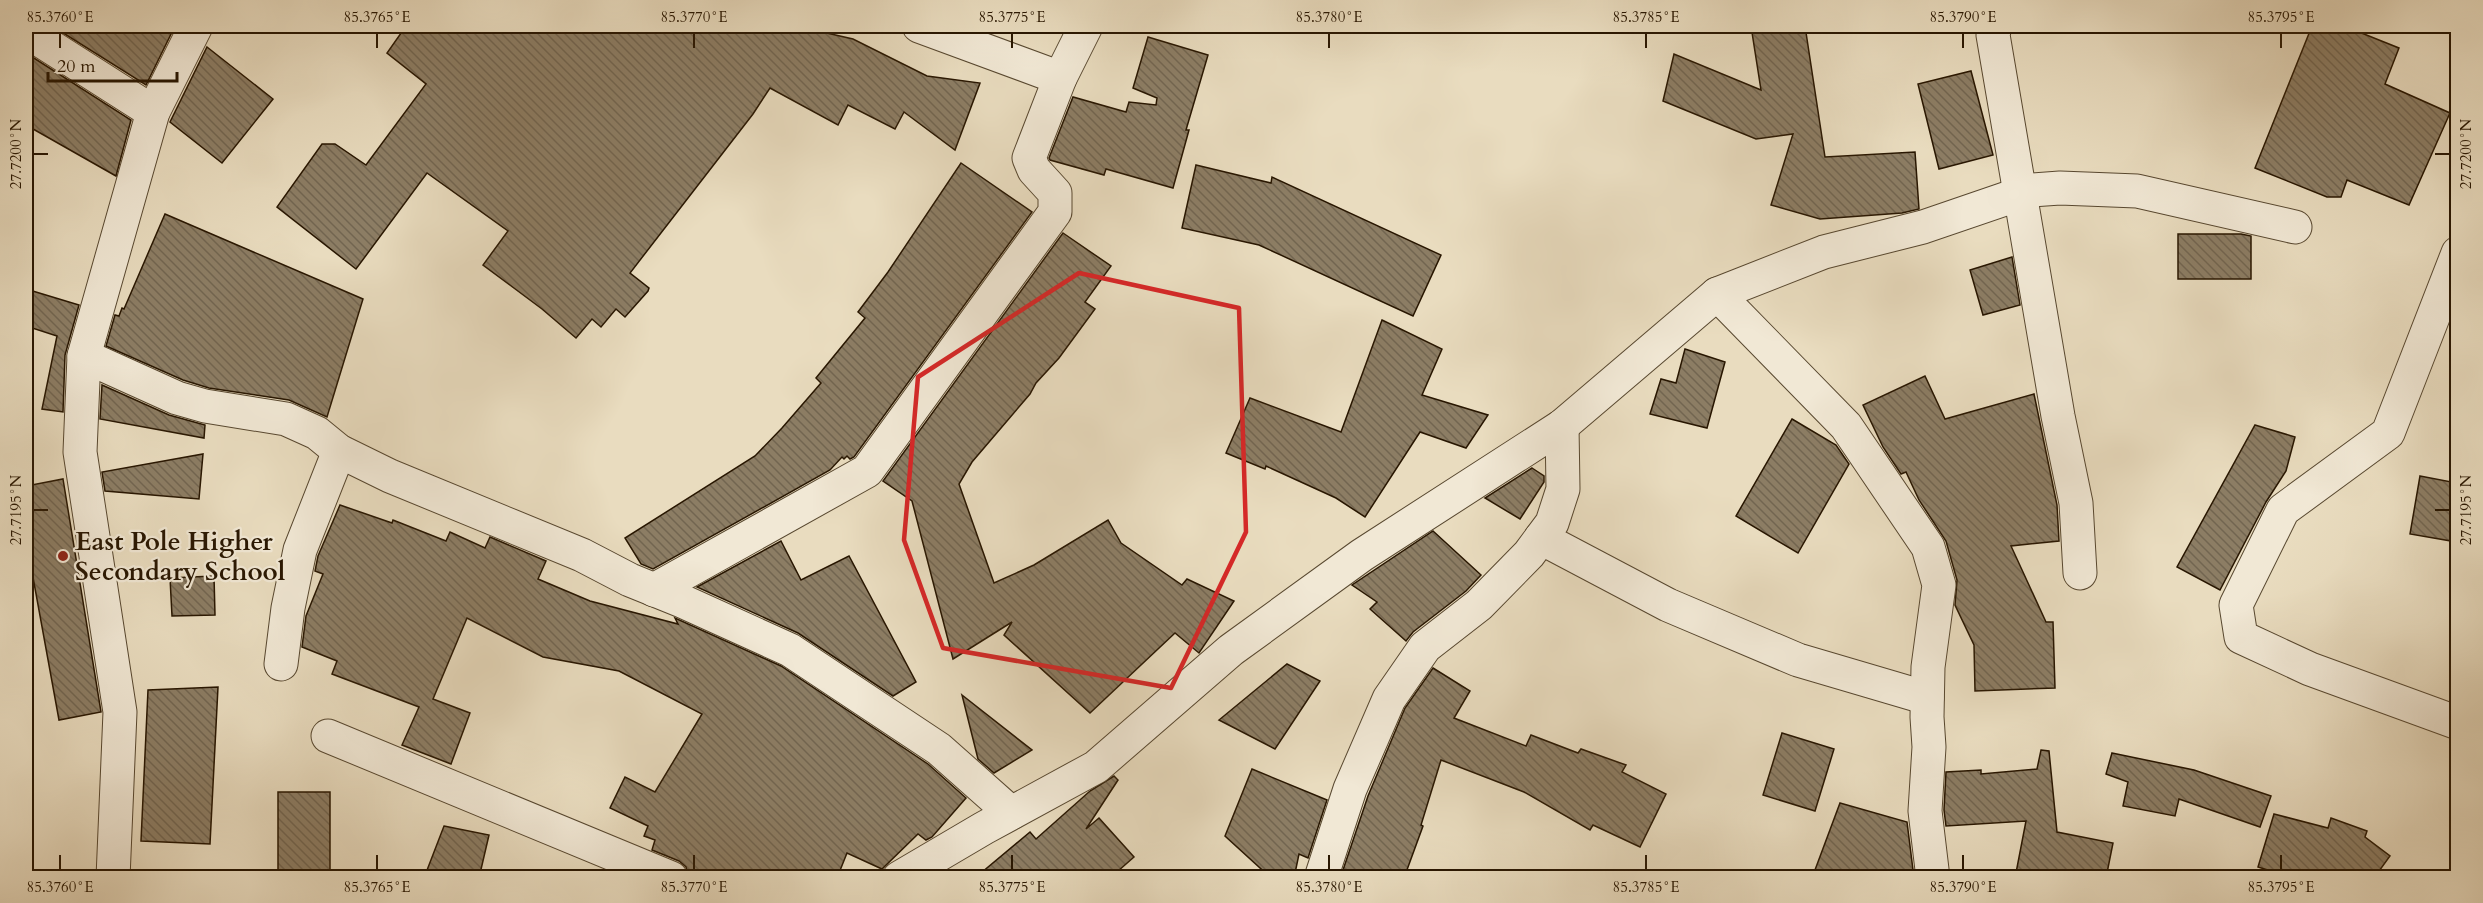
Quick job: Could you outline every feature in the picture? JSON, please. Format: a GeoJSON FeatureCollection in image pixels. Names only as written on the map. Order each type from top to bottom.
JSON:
{"type":"FeatureCollection","features":[{"type":"Feature","properties":{"kind":"street"},"geometry":{"type":"LineString","coordinates":[[113,878],[120,712],[80,452],[84,357],[153,112],[196,26]]}},
{"type":"Feature","properties":{"kind":"street"},"geometry":{"type":"LineString","coordinates":[[919,26],[1060,78]]}},
{"type":"Feature","properties":{"kind":"street"},"geometry":{"type":"LineString","coordinates":[[654,590],[867,471],[1055,213],[1055,192],[1034,170],[1029,158],[1060,78],[1086,26]]}},
{"type":"Feature","properties":{"kind":"street"},"geometry":{"type":"LineString","coordinates":[[1995,26],[1993,35],[2058,416],[2076,503],[2080,573]]}},
{"type":"Feature","properties":{"kind":"street"},"geometry":{"type":"LineString","coordinates":[[26,31],[153,112]]}},
{"type":"Feature","properties":{"kind":"street"},"geometry":{"type":"LineString","coordinates":[[899,878],[1096,767],[1231,650],[1362,555],[1562,426],[1717,294],[1824,252],[1923,227],[2031,190],[2060,188],[2137,191],[2295,227]]}},
{"type":"Feature","properties":{"kind":"street"},"geometry":{"type":"LineString","coordinates":[[2457,253],[2388,433],[2283,510],[2236,605],[2241,637],[2310,669],[2457,723]]}},
{"type":"Feature","properties":{"kind":"street"},"geometry":{"type":"LineString","coordinates":[[1717,294],[1846,426],[1928,547],[1939,585],[1927,698],[1929,747],[1925,811],[1933,878]]}},
{"type":"Feature","properties":{"kind":"street"},"geometry":{"type":"LineString","coordinates":[[84,357],[177,398],[205,406],[286,418],[317,434],[339,451],[390,476],[582,555],[630,580],[790,650],[939,749],[1011,813]]}},
{"type":"Feature","properties":{"kind":"street"},"geometry":{"type":"LineString","coordinates":[[1321,878],[1350,789],[1389,699],[1425,647],[1479,605],[1529,554],[1552,523],[1563,489],[1562,426]]}},
{"type":"Feature","properties":{"kind":"street"},"geometry":{"type":"LineString","coordinates":[[281,664],[288,608],[300,550],[339,451]]}},
{"type":"Feature","properties":{"kind":"street"},"geometry":{"type":"LineString","coordinates":[[1541,538],[1668,605],[1798,660],[1927,698]]}},
{"type":"Feature","properties":{"kind":"street"},"geometry":{"type":"LineString","coordinates":[[328,736],[671,878]]}},
{"type":"Feature","properties":{"kind":"highlighted area"},"geometry":{"type":"Polygon","coordinates":[[[1079,273],[1239,308],[1246,532],[1171,688],[943,648],[904,540],[918,377],[1079,273]]]}},
{"type":"Feature","properties":{"kind":"building"},"geometry":{"type":"Polygon","coordinates":[[[64,26],[175,26],[146,85],[60,31],[64,26]]]}},
{"type":"Feature","properties":{"kind":"building"},"geometry":{"type":"Polygon","coordinates":[[[406,26],[796,26],[853,39],[927,76],[980,83],[955,150],[904,112],[895,129],[848,105],[838,125],[770,88],[753,114],[630,273],[649,288],[648,291],[625,317],[616,309],[601,327],[592,319],[576,338],[542,309],[483,265],[508,231],[427,173],[356,269],[277,207],[322,144],[335,144],[366,165],[426,84],[387,53],[406,26]]]}},
{"type":"Feature","properties":{"kind":"building"},"geometry":{"type":"Polygon","coordinates":[[[1751,26],[1805,26],[1825,157],[1915,152],[1919,209],[1902,213],[1820,219],[1771,205],[1793,134],[1756,139],[1663,101],[1674,54],[1761,90],[1751,26]]]}},
{"type":"Feature","properties":{"kind":"building"},"geometry":{"type":"Polygon","coordinates":[[[2312,26],[2344,26],[2399,48],[2385,84],[2450,113],[2409,205],[2347,180],[2341,197],[2327,197],[2255,168],[2312,26]]]}},
{"type":"Feature","properties":{"kind":"building"},"geometry":{"type":"Polygon","coordinates":[[[1148,37],[1208,55],[1186,130],[1189,130],[1173,188],[1106,169],[1104,175],[1050,160],[1073,97],[1126,112],[1129,102],[1156,105],[1157,98],[1133,88],[1148,37]]]}},
{"type":"Feature","properties":{"kind":"building"},"geometry":{"type":"Polygon","coordinates":[[[207,47],[273,99],[222,163],[170,122],[207,47]]]}},
{"type":"Feature","properties":{"kind":"building"},"geometry":{"type":"Polygon","coordinates":[[[26,53],[131,120],[116,176],[26,125],[26,53]]]}},
{"type":"Feature","properties":{"kind":"building"},"geometry":{"type":"Polygon","coordinates":[[[1971,71],[1993,155],[1939,169],[1918,84],[1971,71]]]}},
{"type":"Feature","properties":{"kind":"building"},"geometry":{"type":"Polygon","coordinates":[[[961,163],[1032,212],[854,457],[850,459],[847,456],[844,459],[842,457],[830,470],[653,569],[641,564],[625,538],[755,456],[782,428],[821,383],[816,378],[865,318],[858,312],[888,272],[961,163]]]}},
{"type":"Feature","properties":{"kind":"building"},"geometry":{"type":"Polygon","coordinates":[[[1196,165],[1271,183],[1272,177],[1441,255],[1413,316],[1259,245],[1182,228],[1196,165]]]}},
{"type":"Feature","properties":{"kind":"building"},"geometry":{"type":"Polygon","coordinates":[[[165,214],[363,299],[327,417],[289,400],[209,388],[183,380],[106,346],[115,315],[119,316],[122,308],[124,309],[165,214]]]}},
{"type":"Feature","properties":{"kind":"building"},"geometry":{"type":"Polygon","coordinates":[[[1063,233],[1111,266],[1085,302],[1095,309],[1059,358],[972,462],[959,484],[994,583],[1034,565],[1108,520],[1121,543],[1182,585],[1187,579],[1234,601],[1199,653],[1175,633],[1090,713],[1004,635],[1012,622],[953,659],[912,501],[883,481],[1063,233]]]}},
{"type":"Feature","properties":{"kind":"building"},"geometry":{"type":"Polygon","coordinates":[[[2178,234],[2251,236],[2251,279],[2178,279],[2178,234]]]}},
{"type":"Feature","properties":{"kind":"building"},"geometry":{"type":"Polygon","coordinates":[[[2012,257],[2020,305],[1983,315],[1970,270],[2012,257]]]}},
{"type":"Feature","properties":{"kind":"building"},"geometry":{"type":"Polygon","coordinates":[[[26,289],[79,305],[65,355],[63,412],[42,409],[57,336],[26,326],[26,289]]]}},
{"type":"Feature","properties":{"kind":"building"},"geometry":{"type":"Polygon","coordinates":[[[1382,320],[1442,349],[1422,395],[1488,415],[1466,448],[1420,432],[1365,517],[1336,498],[1266,466],[1265,469],[1226,453],[1250,398],[1341,432],[1382,320]]]}},
{"type":"Feature","properties":{"kind":"building"},"geometry":{"type":"Polygon","coordinates":[[[1685,349],[1725,362],[1707,428],[1650,414],[1661,379],[1676,383],[1685,349]]]}},
{"type":"Feature","properties":{"kind":"building"},"geometry":{"type":"Polygon","coordinates":[[[1925,376],[1945,419],[2034,394],[2057,505],[2059,541],[2011,546],[2046,622],[2053,622],[2055,688],[1975,691],[1974,645],[1955,605],[1957,580],[1946,541],[1919,500],[1906,472],[1901,474],[1883,447],[1863,405],[1925,376]]]}},
{"type":"Feature","properties":{"kind":"building"},"geometry":{"type":"Polygon","coordinates":[[[102,385],[169,415],[205,425],[204,438],[100,419],[102,385]]]}},
{"type":"Feature","properties":{"kind":"building"},"geometry":{"type":"Polygon","coordinates":[[[1792,419],[1836,445],[1849,464],[1798,553],[1736,516],[1792,419]]]}},
{"type":"Feature","properties":{"kind":"building"},"geometry":{"type":"Polygon","coordinates":[[[2255,425],[2295,437],[2286,471],[2266,502],[2220,590],[2177,567],[2255,425]]]}},
{"type":"Feature","properties":{"kind":"building"},"geometry":{"type":"Polygon","coordinates":[[[203,454],[199,499],[105,491],[102,472],[203,454]]]}},
{"type":"Feature","properties":{"kind":"building"},"geometry":{"type":"Polygon","coordinates":[[[1532,468],[1544,476],[1544,482],[1520,519],[1485,498],[1532,468]]]}},
{"type":"Feature","properties":{"kind":"building"},"geometry":{"type":"Polygon","coordinates":[[[2420,476],[2457,483],[2457,542],[2410,534],[2420,476]]]}},
{"type":"Feature","properties":{"kind":"building"},"geometry":{"type":"Polygon","coordinates":[[[63,479],[101,712],[59,720],[26,539],[26,486],[63,479]]]}},
{"type":"Feature","properties":{"kind":"building"},"geometry":{"type":"Polygon","coordinates":[[[340,505],[392,523],[393,520],[446,541],[450,532],[485,548],[490,537],[546,561],[538,579],[590,601],[678,624],[675,618],[781,666],[928,764],[966,798],[932,837],[926,840],[918,834],[882,869],[847,853],[837,878],[689,878],[686,867],[679,861],[652,850],[655,840],[644,836],[648,826],[610,808],[625,777],[655,792],[702,714],[619,671],[543,657],[467,618],[433,699],[470,713],[451,764],[402,745],[419,707],[332,674],[337,661],[302,647],[306,616],[323,574],[315,571],[318,556],[340,505]]]}},
{"type":"Feature","properties":{"kind":"building"},"geometry":{"type":"Polygon","coordinates":[[[1433,531],[1481,575],[1466,591],[1413,632],[1406,641],[1370,609],[1377,602],[1352,585],[1433,531]]]}},
{"type":"Feature","properties":{"kind":"building"},"geometry":{"type":"Polygon","coordinates":[[[781,541],[801,580],[849,556],[916,682],[893,696],[798,633],[697,587],[781,541]]]}},
{"type":"Feature","properties":{"kind":"building"},"geometry":{"type":"Polygon","coordinates":[[[214,576],[215,615],[172,616],[170,578],[214,576]]]}},
{"type":"Feature","properties":{"kind":"building"},"geometry":{"type":"Polygon","coordinates":[[[1287,664],[1320,681],[1275,749],[1219,720],[1287,664]]]}},
{"type":"Feature","properties":{"kind":"building"},"geometry":{"type":"Polygon","coordinates":[[[1433,668],[1470,691],[1454,718],[1526,746],[1531,735],[1578,753],[1581,749],[1626,765],[1622,772],[1666,794],[1640,847],[1593,825],[1590,830],[1524,792],[1441,760],[1421,825],[1423,826],[1404,878],[1364,878],[1343,870],[1368,796],[1405,708],[1433,668]]]}},
{"type":"Feature","properties":{"kind":"building"},"geometry":{"type":"Polygon","coordinates":[[[218,687],[210,844],[141,841],[148,690],[218,687]]]}},
{"type":"Feature","properties":{"kind":"building"},"geometry":{"type":"Polygon","coordinates":[[[962,695],[1032,750],[994,773],[978,759],[962,695]]]}},
{"type":"Feature","properties":{"kind":"building"},"geometry":{"type":"Polygon","coordinates":[[[1782,733],[1834,749],[1815,811],[1763,795],[1782,733]]]}},
{"type":"Feature","properties":{"kind":"building"},"geometry":{"type":"Polygon","coordinates":[[[2041,750],[2049,751],[2057,832],[2113,843],[2106,878],[2015,878],[2026,821],[1946,826],[1944,810],[1946,772],[1981,770],[1981,774],[2037,769],[2041,750]]]}},
{"type":"Feature","properties":{"kind":"building"},"geometry":{"type":"Polygon","coordinates":[[[2112,753],[2194,770],[2271,796],[2260,827],[2179,799],[2175,816],[2123,806],[2128,782],[2106,774],[2112,753]]]}},
{"type":"Feature","properties":{"kind":"building"},"geometry":{"type":"Polygon","coordinates":[[[1252,769],[1327,800],[1308,858],[1299,854],[1294,878],[1271,878],[1225,836],[1252,769]]]}},
{"type":"Feature","properties":{"kind":"building"},"geometry":{"type":"Polygon","coordinates":[[[1114,776],[1118,780],[1086,829],[1099,818],[1134,857],[1110,878],[975,878],[1030,832],[1036,839],[1090,791],[1114,776]]]}},
{"type":"Feature","properties":{"kind":"building"},"geometry":{"type":"Polygon","coordinates":[[[278,792],[330,792],[330,878],[278,878],[278,792]]]}},
{"type":"Feature","properties":{"kind":"building"},"geometry":{"type":"Polygon","coordinates":[[[1840,803],[1907,822],[1914,878],[1812,878],[1840,803]]]}},
{"type":"Feature","properties":{"kind":"building"},"geometry":{"type":"Polygon","coordinates":[[[2274,814],[2328,828],[2331,818],[2367,831],[2365,837],[2390,856],[2374,878],[2294,878],[2258,867],[2274,814]]]}},
{"type":"Feature","properties":{"kind":"building"},"geometry":{"type":"Polygon","coordinates":[[[444,826],[489,835],[479,878],[424,878],[444,826]]]}},
{"type":"Feature","properties":{"kind":"place","name":"East Pole Higher Secondary School"},"geometry":{"type":"Point","coordinates":[63,556]}}]}
